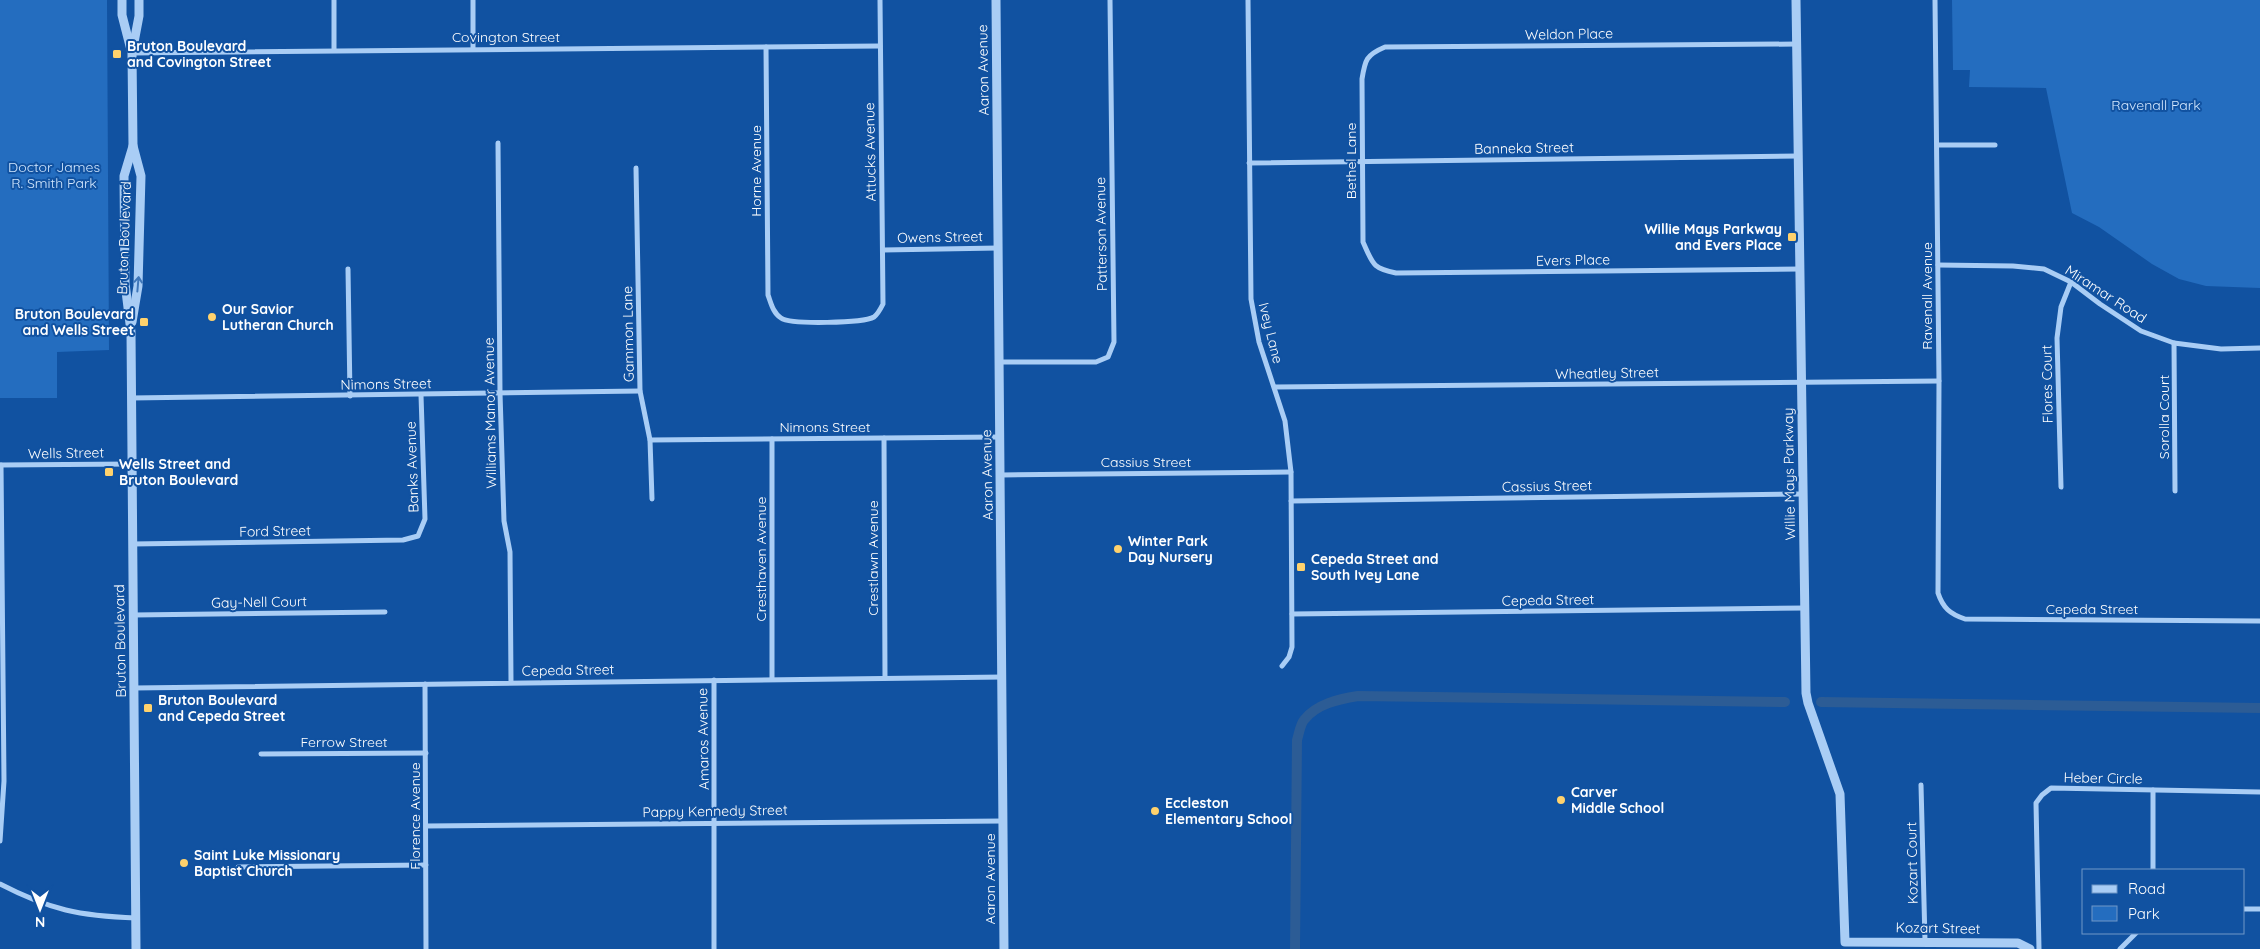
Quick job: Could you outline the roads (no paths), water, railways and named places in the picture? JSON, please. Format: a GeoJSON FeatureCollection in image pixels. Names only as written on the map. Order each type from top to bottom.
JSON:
{"type":"FeatureCollection","features":[{"type":"Feature","properties":{"kind":"street","name":"Bruton Boulevard"},"geometry":{"type":"LineString","coordinates":[[122,0],[122,16],[132,53]]}},
{"type":"Feature","properties":{"kind":"street","name":"Bruton Boulevard"},"geometry":{"type":"LineString","coordinates":[[136,949],[131,332],[125,283],[124,176],[132,146],[132,53],[139,16],[139,0]]}},
{"type":"Feature","properties":{"kind":"street"},"geometry":{"type":"LineString","coordinates":[[334,0],[334,50]]}},
{"type":"Feature","properties":{"kind":"street"},"geometry":{"type":"LineString","coordinates":[[472,0],[473,49]]}},
{"type":"Feature","properties":{"kind":"street","name":"Attucks Avenue"},"geometry":{"type":"LineString","coordinates":[[880,0],[883,304]]}},
{"type":"Feature","properties":{"kind":"street","name":"Aaron Avenue"},"geometry":{"type":"LineString","coordinates":[[996,0],[1004,949]]}},
{"type":"Feature","properties":{"kind":"street","name":"Patterson Avenue"},"geometry":{"type":"LineString","coordinates":[[999,362],[1096,362],[1108,356],[1114,342],[1110,0]]}},
{"type":"Feature","properties":{"kind":"street","name":"Ivey Lane"},"geometry":{"type":"LineString","coordinates":[[1248,0],[1251,299],[1259,342],[1285,422],[1291,472],[1292,647],[1289,657],[1282,666]]}},
{"type":"Feature","properties":{"kind":"street","name":"Willie Mays Parkway"},"geometry":{"type":"LineString","coordinates":[[1796,0],[1801,382],[1808,704],[1840,794],[1845,942]]}},
{"type":"Feature","properties":{"kind":"street","name":"Ravenall Avenue"},"geometry":{"type":"LineString","coordinates":[[1935,0],[1938,145],[1938,593]]}},
{"type":"Feature","properties":{"kind":"street","name":"Weldon Place"},"geometry":{"type":"LineString","coordinates":[[1362,79],[1364,63],[1371,53],[1384,47],[1796,44]]}},
{"type":"Feature","properties":{"kind":"street","name":"Covington Street"},"geometry":{"type":"LineString","coordinates":[[132,53],[880,46]]}},
{"type":"Feature","properties":{"kind":"street","name":"Horne Avenue"},"geometry":{"type":"LineString","coordinates":[[766,47],[768,295],[772,308],[781,318],[793,322],[860,321],[875,316],[883,304]]}},
{"type":"Feature","properties":{"kind":"street","name":"Bethel Lane"},"geometry":{"type":"LineString","coordinates":[[1362,79],[1363,242]]}},
{"type":"Feature","properties":{"kind":"street","name":"Williams Manor Avenue"},"geometry":{"type":"LineString","coordinates":[[498,144],[500,393],[504,521],[510,552],[511,682]]}},
{"type":"Feature","properties":{"kind":"street"},"geometry":{"type":"LineString","coordinates":[[1938,145],[1995,145]]}},
{"type":"Feature","properties":{"kind":"street","name":"Bruton Boulevard"},"geometry":{"type":"LineString","coordinates":[[131,332],[138,286],[141,176],[132,146]]}},
{"type":"Feature","properties":{"kind":"street","name":"Banneka Street"},"geometry":{"type":"LineString","coordinates":[[1250,162],[1798,156]]}},
{"type":"Feature","properties":{"kind":"street","name":"Gammon Lane"},"geometry":{"type":"LineString","coordinates":[[636,168],[640,391],[650,440],[652,499]]}},
{"type":"Feature","properties":{"kind":"street","name":"Evers Place"},"geometry":{"type":"LineString","coordinates":[[1363,242],[1371,261],[1380,269],[1396,273],[1800,269]]}},
{"type":"Feature","properties":{"kind":"street","name":"Owens Street"},"geometry":{"type":"LineString","coordinates":[[883,250],[998,248]]}},
{"type":"Feature","properties":{"kind":"street","name":"Miramar Road"},"geometry":{"type":"LineString","coordinates":[[1938,264],[2013,266],[2044,269],[2071,282],[2141,331],[2174,343],[2221,349],[2260,348]]}},
{"type":"Feature","properties":{"kind":"street"},"geometry":{"type":"LineString","coordinates":[[348,269],[350,396]]}},
{"type":"Feature","properties":{"kind":"street","name":"Flores Court"},"geometry":{"type":"LineString","coordinates":[[2061,487],[2057,338],[2061,307],[2071,282]]}},
{"type":"Feature","properties":{"kind":"street","name":"Sorolla Court"},"geometry":{"type":"LineString","coordinates":[[2174,343],[2176,490]]}},
{"type":"Feature","properties":{"kind":"street","name":"Wheatley Street"},"geometry":{"type":"LineString","coordinates":[[1275,387],[1939,381]]}},
{"type":"Feature","properties":{"kind":"street","name":"Nimons Street"},"geometry":{"type":"LineString","coordinates":[[131,398],[640,391]]}},
{"type":"Feature","properties":{"kind":"street","name":"Banks Avenue"},"geometry":{"type":"LineString","coordinates":[[418,536],[425,519],[421,395]]}},
{"type":"Feature","properties":{"kind":"street","name":"Nimons Street"},"geometry":{"type":"LineString","coordinates":[[650,440],[1000,437]]}},
{"type":"Feature","properties":{"kind":"street","name":"Crestlawn Avenue"},"geometry":{"type":"LineString","coordinates":[[884,438],[885,678]]}},
{"type":"Feature","properties":{"kind":"street","name":"Cresthaven Avenue"},"geometry":{"type":"LineString","coordinates":[[772,439],[772,679]]}},
{"type":"Feature","properties":{"kind":"street","name":"Wells Street"},"geometry":{"type":"LineString","coordinates":[[1,465],[132,464]]}},
{"type":"Feature","properties":{"kind":"street"},"geometry":{"type":"LineString","coordinates":[[0,841],[4,781],[1,465]]}},
{"type":"Feature","properties":{"kind":"street","name":"Cassius Street"},"geometry":{"type":"LineString","coordinates":[[1001,475],[1291,472]]}},
{"type":"Feature","properties":{"kind":"street","name":"Cassius Street"},"geometry":{"type":"LineString","coordinates":[[1291,501],[1803,494]]}},
{"type":"Feature","properties":{"kind":"street","name":"Ford Street"},"geometry":{"type":"LineString","coordinates":[[132,544],[403,540],[418,536]]}},
{"type":"Feature","properties":{"kind":"street","name":"Cepeda Street"},"geometry":{"type":"LineString","coordinates":[[1938,593],[1941,603],[1951,614],[1965,619],[2260,621]]}},
{"type":"Feature","properties":{"kind":"street","name":"Cepeda Street"},"geometry":{"type":"LineString","coordinates":[[1292,614],[1805,608]]}},
{"type":"Feature","properties":{"kind":"street","name":"Gay-Nell Court"},"geometry":{"type":"LineString","coordinates":[[133,615],[385,612]]}},
{"type":"Feature","properties":{"kind":"street","name":"Cepeda Street"},"geometry":{"type":"LineString","coordinates":[[134,688],[1003,677]]}},
{"type":"Feature","properties":{"kind":"street","name":"Amaros Avenue"},"geometry":{"type":"LineString","coordinates":[[714,680],[716,822],[714,949]]}},
{"type":"Feature","properties":{"kind":"street","name":"Florence Avenue"},"geometry":{"type":"LineString","coordinates":[[425,684],[426,949]]}},
{"type":"Feature","properties":{"kind":"street","name":"Ferrow Street"},"geometry":{"type":"LineString","coordinates":[[261,754],[426,753]]}},
{"type":"Feature","properties":{"kind":"street","name":"Kozart Court"},"geometry":{"type":"LineString","coordinates":[[1921,785],[1925,941]]}},
{"type":"Feature","properties":{"kind":"street","name":"Heber Circle"},"geometry":{"type":"LineString","coordinates":[[2039,949],[2036,803],[2051,788],[2153,790],[2153,869]]}},
{"type":"Feature","properties":{"kind":"street"},"geometry":{"type":"LineString","coordinates":[[2153,790],[2260,792]]}},
{"type":"Feature","properties":{"kind":"street","name":"Pappy Kennedy Street"},"geometry":{"type":"LineString","coordinates":[[426,826],[1004,820]]}},
{"type":"Feature","properties":{"kind":"street"},"geometry":{"type":"LineString","coordinates":[[238,867],[426,865]]}},
{"type":"Feature","properties":{"kind":"street"},"geometry":{"type":"LineString","coordinates":[[0,884],[33,901],[64,910],[97,917],[136,918]]}},
{"type":"Feature","properties":{"kind":"street"},"geometry":{"type":"LineString","coordinates":[[2245,909],[2260,909]]}},
{"type":"Feature","properties":{"kind":"street"},"geometry":{"type":"LineString","coordinates":[[2120,949],[2135,934]]}},
{"type":"Feature","properties":{"kind":"street","name":"Kozart Street"},"geometry":{"type":"LineString","coordinates":[[1845,942],[2018,942],[2030,949]]}},
{"type":"Feature","properties":{"kind":"waterway"},"geometry":{"type":"LineString","coordinates":[[1295,949],[1297,740],[1304,720],[1321,706],[1358,696],[1785,702]]}},
{"type":"Feature","properties":{"kind":"waterway"},"geometry":{"type":"LineString","coordinates":[[1821,702],[2260,708]]}},
{"type":"Feature","properties":{"kind":"place","name":"Bruton Boulevard and Covington Street"},"geometry":{"type":"Point","coordinates":[117,54]}},
{"type":"Feature","properties":{"kind":"place","name":"Willie Mays Parkway and Evers Place"},"geometry":{"type":"Point","coordinates":[1792,237]}},
{"type":"Feature","properties":{"kind":"place","name":"Our Savior Lutheran Church"},"geometry":{"type":"Point","coordinates":[212,317]}},
{"type":"Feature","properties":{"kind":"place","name":"Bruton Boulevard and Wells Street"},"geometry":{"type":"Point","coordinates":[144,322]}},
{"type":"Feature","properties":{"kind":"place","name":"Wells Street and Bruton Boulevard"},"geometry":{"type":"Point","coordinates":[109,472]}},
{"type":"Feature","properties":{"kind":"place","name":"Winter Park Day Nursery"},"geometry":{"type":"Point","coordinates":[1118,549]}},
{"type":"Feature","properties":{"kind":"place","name":"Cepeda Street and South Ivey Lane"},"geometry":{"type":"Point","coordinates":[1301,567]}},
{"type":"Feature","properties":{"kind":"place","name":"Bruton Boulevard and Cepeda Street"},"geometry":{"type":"Point","coordinates":[148,708]}},
{"type":"Feature","properties":{"kind":"place","name":"Carver Middle School"},"geometry":{"type":"Point","coordinates":[1561,800]}},
{"type":"Feature","properties":{"kind":"place","name":"Eccleston Elementary School"},"geometry":{"type":"Point","coordinates":[1155,811]}},
{"type":"Feature","properties":{"kind":"place","name":"Saint Luke Missionary Baptist Church"},"geometry":{"type":"Point","coordinates":[184,863]}},
{"type":"Feature","properties":{"kind":"park label","name":"Ravenall Park"},"geometry":{"type":"Point","coordinates":[2156,105]}},
{"type":"Feature","properties":{"kind":"park label","name":"Doctor James R. Smith Park"},"geometry":{"type":"Point","coordinates":[54,176]}}]}
